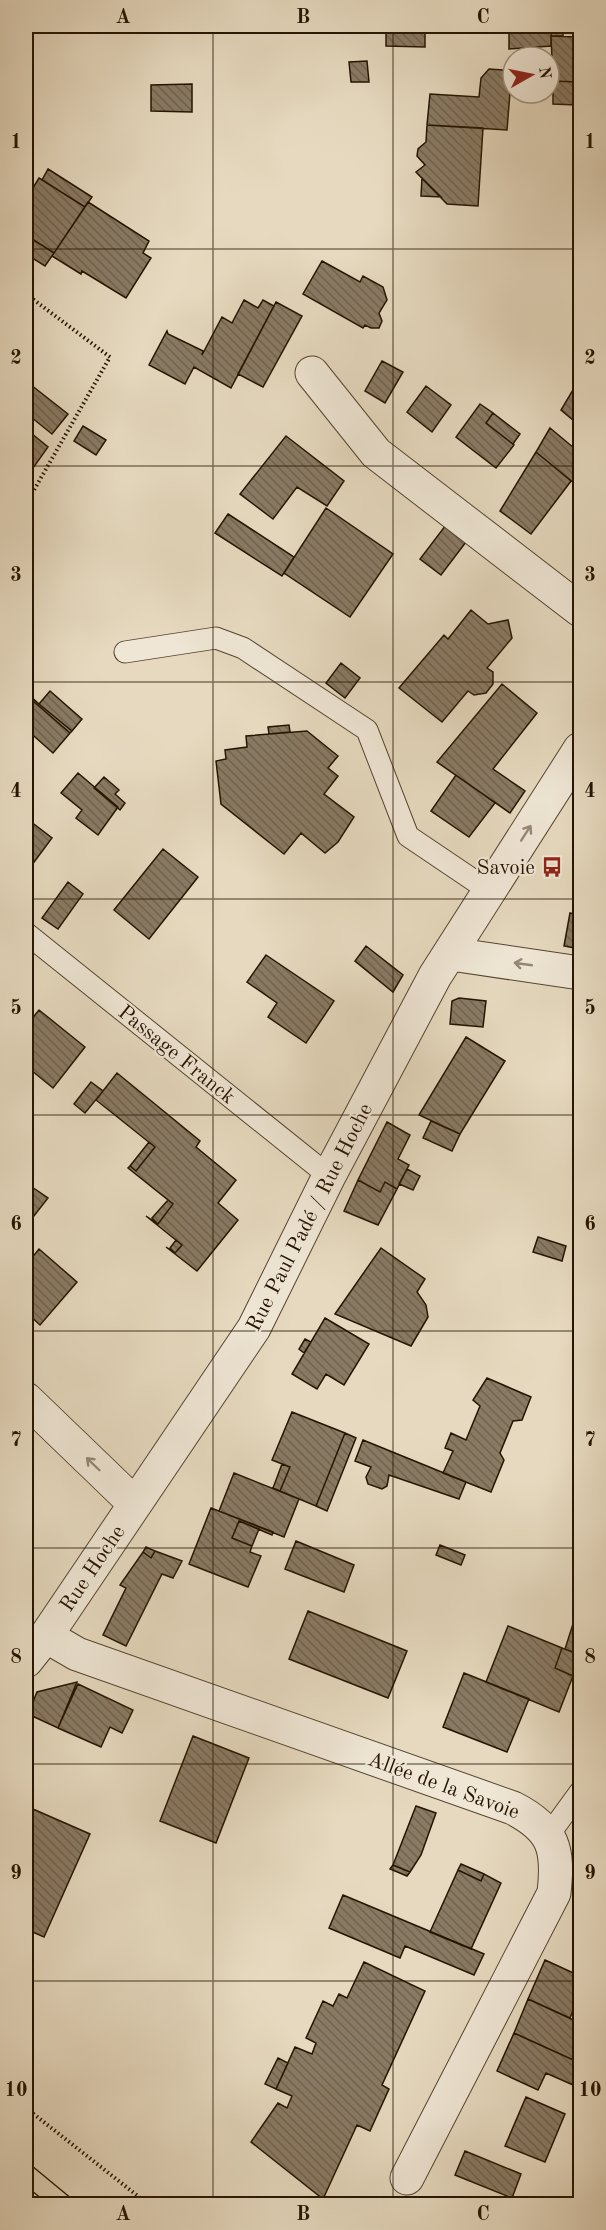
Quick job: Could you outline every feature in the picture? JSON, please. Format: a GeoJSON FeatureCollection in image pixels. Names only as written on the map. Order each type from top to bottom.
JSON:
{"type":"FeatureCollection","features":[{"type":"Feature","properties":{"kind":"street"},"geometry":{"type":"LineString","coordinates":[[312,373],[376,453],[580,610]]}},
{"type":"Feature","properties":{"kind":"street","name":"Rue Paul Padé / Rue Hoche"},"geometry":{"type":"LineString","coordinates":[[156,1473],[254,1328],[329,1176],[435,976],[580,748]]}},
{"type":"Feature","properties":{"kind":"street"},"geometry":{"type":"LineString","coordinates":[[451,954],[580,973]]}},
{"type":"Feature","properties":{"kind":"street"},"geometry":{"type":"LineString","coordinates":[[26,1400],[135,1504]]}},
{"type":"Feature","properties":{"kind":"street","name":"Rue Hoche"},"geometry":{"type":"LineString","coordinates":[[26,1661],[46,1636],[156,1473]]}},
{"type":"Feature","properties":{"kind":"street","name":"Allée de la Savoie"},"geometry":{"type":"LineString","coordinates":[[46,1636],[77,1654],[513,1808],[534,1819],[548,1836]]}},
{"type":"Feature","properties":{"kind":"street"},"geometry":{"type":"LineString","coordinates":[[407,2178],[554,1893],[555,1854],[548,1836]]}},
{"type":"Feature","properties":{"kind":"lane"},"geometry":{"type":"LineString","coordinates":[[125,652],[216,638],[243,648],[367,730],[408,836],[488,890]]}},
{"type":"Feature","properties":{"kind":"lane","name":"Passage Franck"},"geometry":{"type":"LineString","coordinates":[[26,933],[329,1176]]}},
{"type":"Feature","properties":{"kind":"lane"},"geometry":{"type":"LineString","coordinates":[[548,1836],[580,1792]]}},
{"type":"Feature","properties":{"kind":"path"},"geometry":{"type":"LineString","coordinates":[[26,294],[111,357],[26,504]]}},
{"type":"Feature","properties":{"kind":"path"},"geometry":{"type":"LineString","coordinates":[[26,2108],[148,2205]]}},
{"type":"Feature","properties":{"kind":"building"},"geometry":{"type":"Polygon","coordinates":[[[386,26],[425,26],[425,47],[386,46],[386,26]]]}},
{"type":"Feature","properties":{"kind":"building"},"geometry":{"type":"Polygon","coordinates":[[[509,26],[551,26],[551,45],[509,45],[509,26]]]}},
{"type":"Feature","properties":{"kind":"building"},"geometry":{"type":"Polygon","coordinates":[[[551,26],[563,26],[563,36],[551,36],[551,26]]]}},
{"type":"Feature","properties":{"kind":"building"},"geometry":{"type":"Polygon","coordinates":[[[551,36],[576,37],[577,82],[561,81],[561,45],[551,45],[551,36]]]}},
{"type":"Feature","properties":{"kind":"building"},"geometry":{"type":"Polygon","coordinates":[[[367,61],[369,82],[351,82],[349,62],[367,61]]]}},
{"type":"Feature","properties":{"kind":"building"},"geometry":{"type":"Polygon","coordinates":[[[489,69],[501,70],[501,105],[509,105],[507,130],[427,125],[430,94],[479,97],[481,78],[489,69]]]}},
{"type":"Feature","properties":{"kind":"building"},"geometry":{"type":"Polygon","coordinates":[[[561,81],[577,82],[576,105],[561,104],[561,81]]]}},
{"type":"Feature","properties":{"kind":"building"},"geometry":{"type":"Polygon","coordinates":[[[192,84],[192,112],[151,111],[151,85],[192,84]]]}},
{"type":"Feature","properties":{"kind":"building"},"geometry":{"type":"Polygon","coordinates":[[[427,125],[483,128],[478,206],[447,204],[416,172],[425,165],[417,156],[418,149],[426,142],[427,125]]]}},
{"type":"Feature","properties":{"kind":"building"},"geometry":{"type":"Polygon","coordinates":[[[48,169],[92,197],[85,207],[42,180],[48,169]]]}},
{"type":"Feature","properties":{"kind":"building"},"geometry":{"type":"Polygon","coordinates":[[[39,178],[85,207],[54,253],[26,235],[26,199],[39,178]]]}},
{"type":"Feature","properties":{"kind":"building"},"geometry":{"type":"Polygon","coordinates":[[[422,178],[441,197],[421,196],[422,178]]]}},
{"type":"Feature","properties":{"kind":"building"},"geometry":{"type":"Polygon","coordinates":[[[88,202],[149,241],[143,253],[151,258],[126,298],[52,256],[88,202]]]}},
{"type":"Feature","properties":{"kind":"building"},"geometry":{"type":"Polygon","coordinates":[[[29,237],[54,253],[45,266],[26,254],[26,243],[29,237]]]}},
{"type":"Feature","properties":{"kind":"building"},"geometry":{"type":"Polygon","coordinates":[[[322,261],[360,282],[363,276],[383,287],[387,300],[379,313],[382,321],[379,328],[365,325],[363,328],[303,294],[322,261]]]}},
{"type":"Feature","properties":{"kind":"building"},"geometry":{"type":"Polygon","coordinates":[[[244,300],[258,308],[263,300],[274,306],[231,388],[194,367],[185,384],[149,365],[167,331],[168,334],[203,351],[202,355],[222,317],[232,323],[244,300]]]}},
{"type":"Feature","properties":{"kind":"building"},"geometry":{"type":"Polygon","coordinates":[[[276,302],[302,316],[263,387],[238,374],[276,302]]]}},
{"type":"Feature","properties":{"kind":"building"},"geometry":{"type":"Polygon","coordinates":[[[382,361],[403,372],[385,403],[365,391],[382,361]]]}},
{"type":"Feature","properties":{"kind":"building"},"geometry":{"type":"Polygon","coordinates":[[[580,378],[580,426],[561,410],[580,378]]]}},
{"type":"Feature","properties":{"kind":"building"},"geometry":{"type":"Polygon","coordinates":[[[26,381],[68,414],[52,434],[26,413],[26,381]]]}},
{"type":"Feature","properties":{"kind":"building"},"geometry":{"type":"Polygon","coordinates":[[[426,386],[451,405],[432,432],[407,412],[426,386]]]}},
{"type":"Feature","properties":{"kind":"building"},"geometry":{"type":"Polygon","coordinates":[[[480,404],[493,413],[486,423],[514,445],[496,468],[456,437],[480,404]]]}},
{"type":"Feature","properties":{"kind":"building"},"geometry":{"type":"Polygon","coordinates":[[[493,413],[520,434],[513,444],[486,423],[493,413]]]}},
{"type":"Feature","properties":{"kind":"building"},"geometry":{"type":"Polygon","coordinates":[[[83,426],[106,440],[96,455],[74,441],[83,426]]]}},
{"type":"Feature","properties":{"kind":"building"},"geometry":{"type":"Polygon","coordinates":[[[550,428],[580,453],[580,488],[536,452],[550,428]]]}},
{"type":"Feature","properties":{"kind":"building"},"geometry":{"type":"Polygon","coordinates":[[[26,429],[48,447],[26,478],[26,429]]]}},
{"type":"Feature","properties":{"kind":"building"},"geometry":{"type":"Polygon","coordinates":[[[286,436],[344,481],[327,506],[297,487],[273,519],[240,494],[286,436]]]}},
{"type":"Feature","properties":{"kind":"building"},"geometry":{"type":"Polygon","coordinates":[[[536,452],[571,481],[531,534],[500,511],[536,452]]]}},
{"type":"Feature","properties":{"kind":"building"},"geometry":{"type":"Polygon","coordinates":[[[326,508],[393,554],[350,617],[284,573],[326,508]]]}},
{"type":"Feature","properties":{"kind":"building"},"geometry":{"type":"Polygon","coordinates":[[[228,514],[294,557],[282,576],[215,533],[228,514]]]}},
{"type":"Feature","properties":{"kind":"building"},"geometry":{"type":"Polygon","coordinates":[[[452,517],[472,534],[441,575],[420,559],[452,517]]]}},
{"type":"Feature","properties":{"kind":"building"},"geometry":{"type":"Polygon","coordinates":[[[471,610],[488,624],[508,620],[512,638],[487,668],[493,672],[493,684],[486,693],[474,695],[468,691],[442,722],[399,688],[444,635],[448,639],[471,610]]]}},
{"type":"Feature","properties":{"kind":"building"},"geometry":{"type":"Polygon","coordinates":[[[341,663],[360,678],[345,698],[326,683],[341,663]]]}},
{"type":"Feature","properties":{"kind":"building"},"geometry":{"type":"Polygon","coordinates":[[[502,684],[537,713],[493,769],[525,791],[510,813],[437,762],[502,684]]]}},
{"type":"Feature","properties":{"kind":"building"},"geometry":{"type":"Polygon","coordinates":[[[50,691],[82,719],[72,731],[39,704],[50,691]]]}},
{"type":"Feature","properties":{"kind":"building"},"geometry":{"type":"Polygon","coordinates":[[[26,692],[72,731],[70,733],[26,695],[26,692]]]}},
{"type":"Feature","properties":{"kind":"building"},"geometry":{"type":"Polygon","coordinates":[[[26,695],[70,733],[53,753],[26,729],[26,695]]]}},
{"type":"Feature","properties":{"kind":"building"},"geometry":{"type":"Polygon","coordinates":[[[289,725],[290,732],[269,734],[268,727],[289,725]]]}},
{"type":"Feature","properties":{"kind":"building"},"geometry":{"type":"Polygon","coordinates":[[[307,731],[338,756],[328,768],[338,776],[324,794],[354,817],[338,842],[325,853],[301,833],[284,854],[221,804],[216,761],[226,759],[225,750],[247,747],[246,736],[307,731]]]}},
{"type":"Feature","properties":{"kind":"building"},"geometry":{"type":"Polygon","coordinates":[[[78,773],[118,807],[98,835],[76,818],[82,810],[61,793],[78,773]]]}},
{"type":"Feature","properties":{"kind":"building"},"geometry":{"type":"Polygon","coordinates":[[[456,775],[495,803],[469,837],[431,811],[456,775]]]}},
{"type":"Feature","properties":{"kind":"building"},"geometry":{"type":"Polygon","coordinates":[[[104,777],[119,790],[115,794],[125,803],[120,810],[94,788],[104,777]]]}},
{"type":"Feature","properties":{"kind":"building"},"geometry":{"type":"Polygon","coordinates":[[[26,818],[52,838],[26,873],[26,818]]]}},
{"type":"Feature","properties":{"kind":"building"},"geometry":{"type":"Polygon","coordinates":[[[163,849],[198,877],[149,939],[114,910],[163,849]]]}},
{"type":"Feature","properties":{"kind":"building"},"geometry":{"type":"Polygon","coordinates":[[[68,882],[83,894],[58,929],[42,918],[68,882]]]}},
{"type":"Feature","properties":{"kind":"building"},"geometry":{"type":"Polygon","coordinates":[[[570,913],[580,915],[580,949],[564,946],[570,913]]]}},
{"type":"Feature","properties":{"kind":"building"},"geometry":{"type":"Polygon","coordinates":[[[366,946],[403,975],[393,992],[355,961],[366,946]]]}},
{"type":"Feature","properties":{"kind":"building"},"geometry":{"type":"Polygon","coordinates":[[[266,955],[334,1001],[306,1043],[268,1017],[277,1003],[247,982],[266,955]]]}},
{"type":"Feature","properties":{"kind":"building"},"geometry":{"type":"Polygon","coordinates":[[[459,998],[486,1001],[483,1027],[450,1024],[452,1001],[459,998]]]}},
{"type":"Feature","properties":{"kind":"building"},"geometry":{"type":"Polygon","coordinates":[[[39,1010],[85,1047],[53,1088],[26,1066],[26,1026],[39,1010]]]}},
{"type":"Feature","properties":{"kind":"building"},"geometry":{"type":"Polygon","coordinates":[[[466,1037],[505,1061],[460,1134],[419,1115],[466,1037]]]}},
{"type":"Feature","properties":{"kind":"building"},"geometry":{"type":"Polygon","coordinates":[[[117,1073],[200,1141],[196,1147],[236,1180],[218,1203],[238,1220],[197,1271],[166,1247],[175,1253],[182,1245],[146,1216],[158,1224],[173,1204],[128,1168],[130,1166],[136,1171],[155,1147],[96,1100],[117,1073]]]}},
{"type":"Feature","properties":{"kind":"building"},"geometry":{"type":"Polygon","coordinates":[[[91,1082],[103,1091],[85,1113],[74,1104],[91,1082]]]}},
{"type":"Feature","properties":{"kind":"building"},"geometry":{"type":"Polygon","coordinates":[[[431,1121],[460,1134],[452,1151],[423,1138],[431,1121]]]}},
{"type":"Feature","properties":{"kind":"building"},"geometry":{"type":"Polygon","coordinates":[[[387,1122],[410,1135],[398,1159],[409,1165],[397,1189],[385,1182],[380,1192],[358,1180],[387,1122]]]}},
{"type":"Feature","properties":{"kind":"building"},"geometry":{"type":"Polygon","coordinates":[[[149,1142],[155,1147],[136,1171],[130,1166],[149,1142]]]}},
{"type":"Feature","properties":{"kind":"building"},"geometry":{"type":"Polygon","coordinates":[[[407,1169],[420,1176],[413,1190],[399,1184],[407,1169]]]}},
{"type":"Feature","properties":{"kind":"building"},"geometry":{"type":"Polygon","coordinates":[[[358,1180],[380,1192],[385,1182],[397,1189],[378,1225],[344,1211],[358,1180]]]}},
{"type":"Feature","properties":{"kind":"building"},"geometry":{"type":"Polygon","coordinates":[[[29,1185],[48,1198],[26,1226],[26,1189],[29,1185]]]}},
{"type":"Feature","properties":{"kind":"building"},"geometry":{"type":"Polygon","coordinates":[[[168,1200],[173,1204],[158,1224],[152,1218],[168,1200]]]}},
{"type":"Feature","properties":{"kind":"building"},"geometry":{"type":"Polygon","coordinates":[[[538,1237],[566,1246],[562,1261],[533,1252],[538,1237]]]}},
{"type":"Feature","properties":{"kind":"building"},"geometry":{"type":"Polygon","coordinates":[[[176,1240],[182,1245],[175,1253],[170,1248],[176,1240]]]}},
{"type":"Feature","properties":{"kind":"building"},"geometry":{"type":"Polygon","coordinates":[[[381,1248],[425,1279],[417,1292],[426,1305],[428,1317],[411,1346],[335,1314],[381,1248]]]}},
{"type":"Feature","properties":{"kind":"building"},"geometry":{"type":"Polygon","coordinates":[[[39,1249],[77,1282],[40,1325],[26,1312],[26,1265],[39,1249]]]}},
{"type":"Feature","properties":{"kind":"building"},"geometry":{"type":"Polygon","coordinates":[[[325,1318],[369,1344],[344,1385],[326,1374],[317,1389],[292,1374],[325,1318]]]}},
{"type":"Feature","properties":{"kind":"building"},"geometry":{"type":"Polygon","coordinates":[[[305,1339],[311,1342],[304,1353],[299,1349],[305,1339]]]}},
{"type":"Feature","properties":{"kind":"building"},"geometry":{"type":"Polygon","coordinates":[[[487,1378],[531,1397],[522,1420],[513,1421],[500,1453],[504,1460],[491,1492],[443,1473],[453,1451],[445,1448],[451,1433],[466,1440],[480,1406],[473,1400],[487,1378]]]}},
{"type":"Feature","properties":{"kind":"building"},"geometry":{"type":"Polygon","coordinates":[[[292,1412],[345,1433],[316,1506],[280,1491],[290,1467],[272,1460],[292,1412]]]}},
{"type":"Feature","properties":{"kind":"building"},"geometry":{"type":"Polygon","coordinates":[[[345,1433],[356,1438],[327,1511],[316,1506],[345,1433]]]}},
{"type":"Feature","properties":{"kind":"building"},"geometry":{"type":"Polygon","coordinates":[[[363,1440],[466,1482],[459,1499],[389,1475],[387,1486],[382,1489],[368,1484],[366,1477],[371,1467],[355,1461],[363,1440]]]}},
{"type":"Feature","properties":{"kind":"building"},"geometry":{"type":"Polygon","coordinates":[[[282,1464],[290,1467],[280,1491],[273,1488],[282,1464]]]}},
{"type":"Feature","properties":{"kind":"building"},"geometry":{"type":"Polygon","coordinates":[[[234,1473],[299,1499],[284,1537],[219,1511],[234,1473]]]}},
{"type":"Feature","properties":{"kind":"building"},"geometry":{"type":"Polygon","coordinates":[[[211,1508],[273,1532],[272,1535],[239,1521],[232,1538],[252,1546],[250,1552],[261,1556],[248,1587],[189,1564],[211,1508]]]}},
{"type":"Feature","properties":{"kind":"building"},"geometry":{"type":"Polygon","coordinates":[[[239,1521],[259,1529],[252,1546],[232,1538],[239,1521]]]}},
{"type":"Feature","properties":{"kind":"building"},"geometry":{"type":"Polygon","coordinates":[[[296,1541],[354,1565],[344,1592],[285,1569],[296,1541]]]}},
{"type":"Feature","properties":{"kind":"building"},"geometry":{"type":"Polygon","coordinates":[[[440,1545],[465,1555],[461,1565],[436,1555],[440,1545]]]}},
{"type":"Feature","properties":{"kind":"building"},"geometry":{"type":"Polygon","coordinates":[[[146,1547],[155,1551],[151,1558],[143,1552],[146,1547]]]}},
{"type":"Feature","properties":{"kind":"building"},"geometry":{"type":"Polygon","coordinates":[[[155,1551],[182,1561],[173,1578],[162,1574],[126,1646],[103,1635],[126,1588],[120,1585],[143,1552],[151,1558],[155,1551]]]}},
{"type":"Feature","properties":{"kind":"building"},"geometry":{"type":"Polygon","coordinates":[[[580,1602],[580,1655],[565,1649],[580,1602]]]}},
{"type":"Feature","properties":{"kind":"building"},"geometry":{"type":"Polygon","coordinates":[[[308,1611],[407,1651],[388,1698],[289,1659],[308,1611]]]}},
{"type":"Feature","properties":{"kind":"building"},"geometry":{"type":"Polygon","coordinates":[[[508,1626],[562,1648],[555,1668],[573,1676],[559,1712],[486,1682],[508,1626]]]}},
{"type":"Feature","properties":{"kind":"building"},"geometry":{"type":"Polygon","coordinates":[[[562,1648],[580,1655],[573,1676],[555,1668],[562,1648]]]}},
{"type":"Feature","properties":{"kind":"building"},"geometry":{"type":"Polygon","coordinates":[[[464,1673],[529,1699],[507,1752],[443,1727],[464,1673]]]}},
{"type":"Feature","properties":{"kind":"building"},"geometry":{"type":"Polygon","coordinates":[[[77,1682],[58,1728],[28,1714],[37,1692],[77,1682]]]}},
{"type":"Feature","properties":{"kind":"building"},"geometry":{"type":"Polygon","coordinates":[[[78,1684],[133,1710],[122,1733],[110,1727],[101,1747],[58,1728],[78,1684]]]}},
{"type":"Feature","properties":{"kind":"building"},"geometry":{"type":"Polygon","coordinates":[[[193,1736],[249,1758],[216,1843],[160,1821],[193,1736]]]}},
{"type":"Feature","properties":{"kind":"building"},"geometry":{"type":"Polygon","coordinates":[[[26,1806],[90,1834],[44,1937],[26,1929],[26,1806]]]}},
{"type":"Feature","properties":{"kind":"building"},"geometry":{"type":"Polygon","coordinates":[[[416,1806],[436,1813],[421,1855],[410,1872],[393,1865],[416,1806]]]}},
{"type":"Feature","properties":{"kind":"building"},"geometry":{"type":"Polygon","coordinates":[[[461,1864],[484,1874],[481,1881],[458,1870],[461,1864]]]}},
{"type":"Feature","properties":{"kind":"building"},"geometry":{"type":"Polygon","coordinates":[[[393,1865],[410,1872],[407,1876],[390,1869],[393,1865]]]}},
{"type":"Feature","properties":{"kind":"building"},"geometry":{"type":"Polygon","coordinates":[[[458,1870],[481,1881],[484,1874],[501,1883],[471,1949],[430,1932],[458,1870]]]}},
{"type":"Feature","properties":{"kind":"building"},"geometry":{"type":"Polygon","coordinates":[[[343,1895],[484,1954],[474,1975],[405,1946],[400,1958],[329,1928],[343,1895]]]}},
{"type":"Feature","properties":{"kind":"building"},"geometry":{"type":"Polygon","coordinates":[[[545,1960],[580,1976],[580,1993],[570,2018],[528,1999],[545,1960]]]}},
{"type":"Feature","properties":{"kind":"building"},"geometry":{"type":"Polygon","coordinates":[[[364,1962],[425,1991],[382,2085],[389,2089],[370,2131],[357,2125],[323,2199],[251,2142],[278,2103],[287,2108],[292,2096],[276,2089],[295,2047],[312,2054],[316,2043],[306,2038],[323,2001],[333,2006],[339,1994],[347,1998],[364,1962]]]}},
{"type":"Feature","properties":{"kind":"building"},"geometry":{"type":"Polygon","coordinates":[[[528,1999],[580,2023],[580,2063],[514,2033],[528,1999]]]}},
{"type":"Feature","properties":{"kind":"building"},"geometry":{"type":"Polygon","coordinates":[[[514,2033],[580,2063],[580,2088],[546,2073],[538,2090],[497,2071],[514,2033]]]}},
{"type":"Feature","properties":{"kind":"building"},"geometry":{"type":"Polygon","coordinates":[[[278,2058],[288,2063],[276,2089],[265,2084],[278,2058]]]}},
{"type":"Feature","properties":{"kind":"building"},"geometry":{"type":"Polygon","coordinates":[[[526,2097],[565,2114],[545,2162],[505,2146],[526,2097]]]}},
{"type":"Feature","properties":{"kind":"building"},"geometry":{"type":"Polygon","coordinates":[[[465,2151],[521,2174],[512,2198],[455,2175],[465,2151]]]}},
{"type":"Feature","properties":{"kind":"tram line"},"geometry":{"type":"LineString","coordinates":[[26,2161],[78,2204]]}},
{"type":"Feature","properties":{"kind":"tram line"},"geometry":{"type":"LineString","coordinates":[[26,2186],[48,2204]]}},
{"type":"Feature","properties":{"kind":"place","name":"Savoie"},"geometry":{"type":"Point","coordinates":[552,867]}}]}
